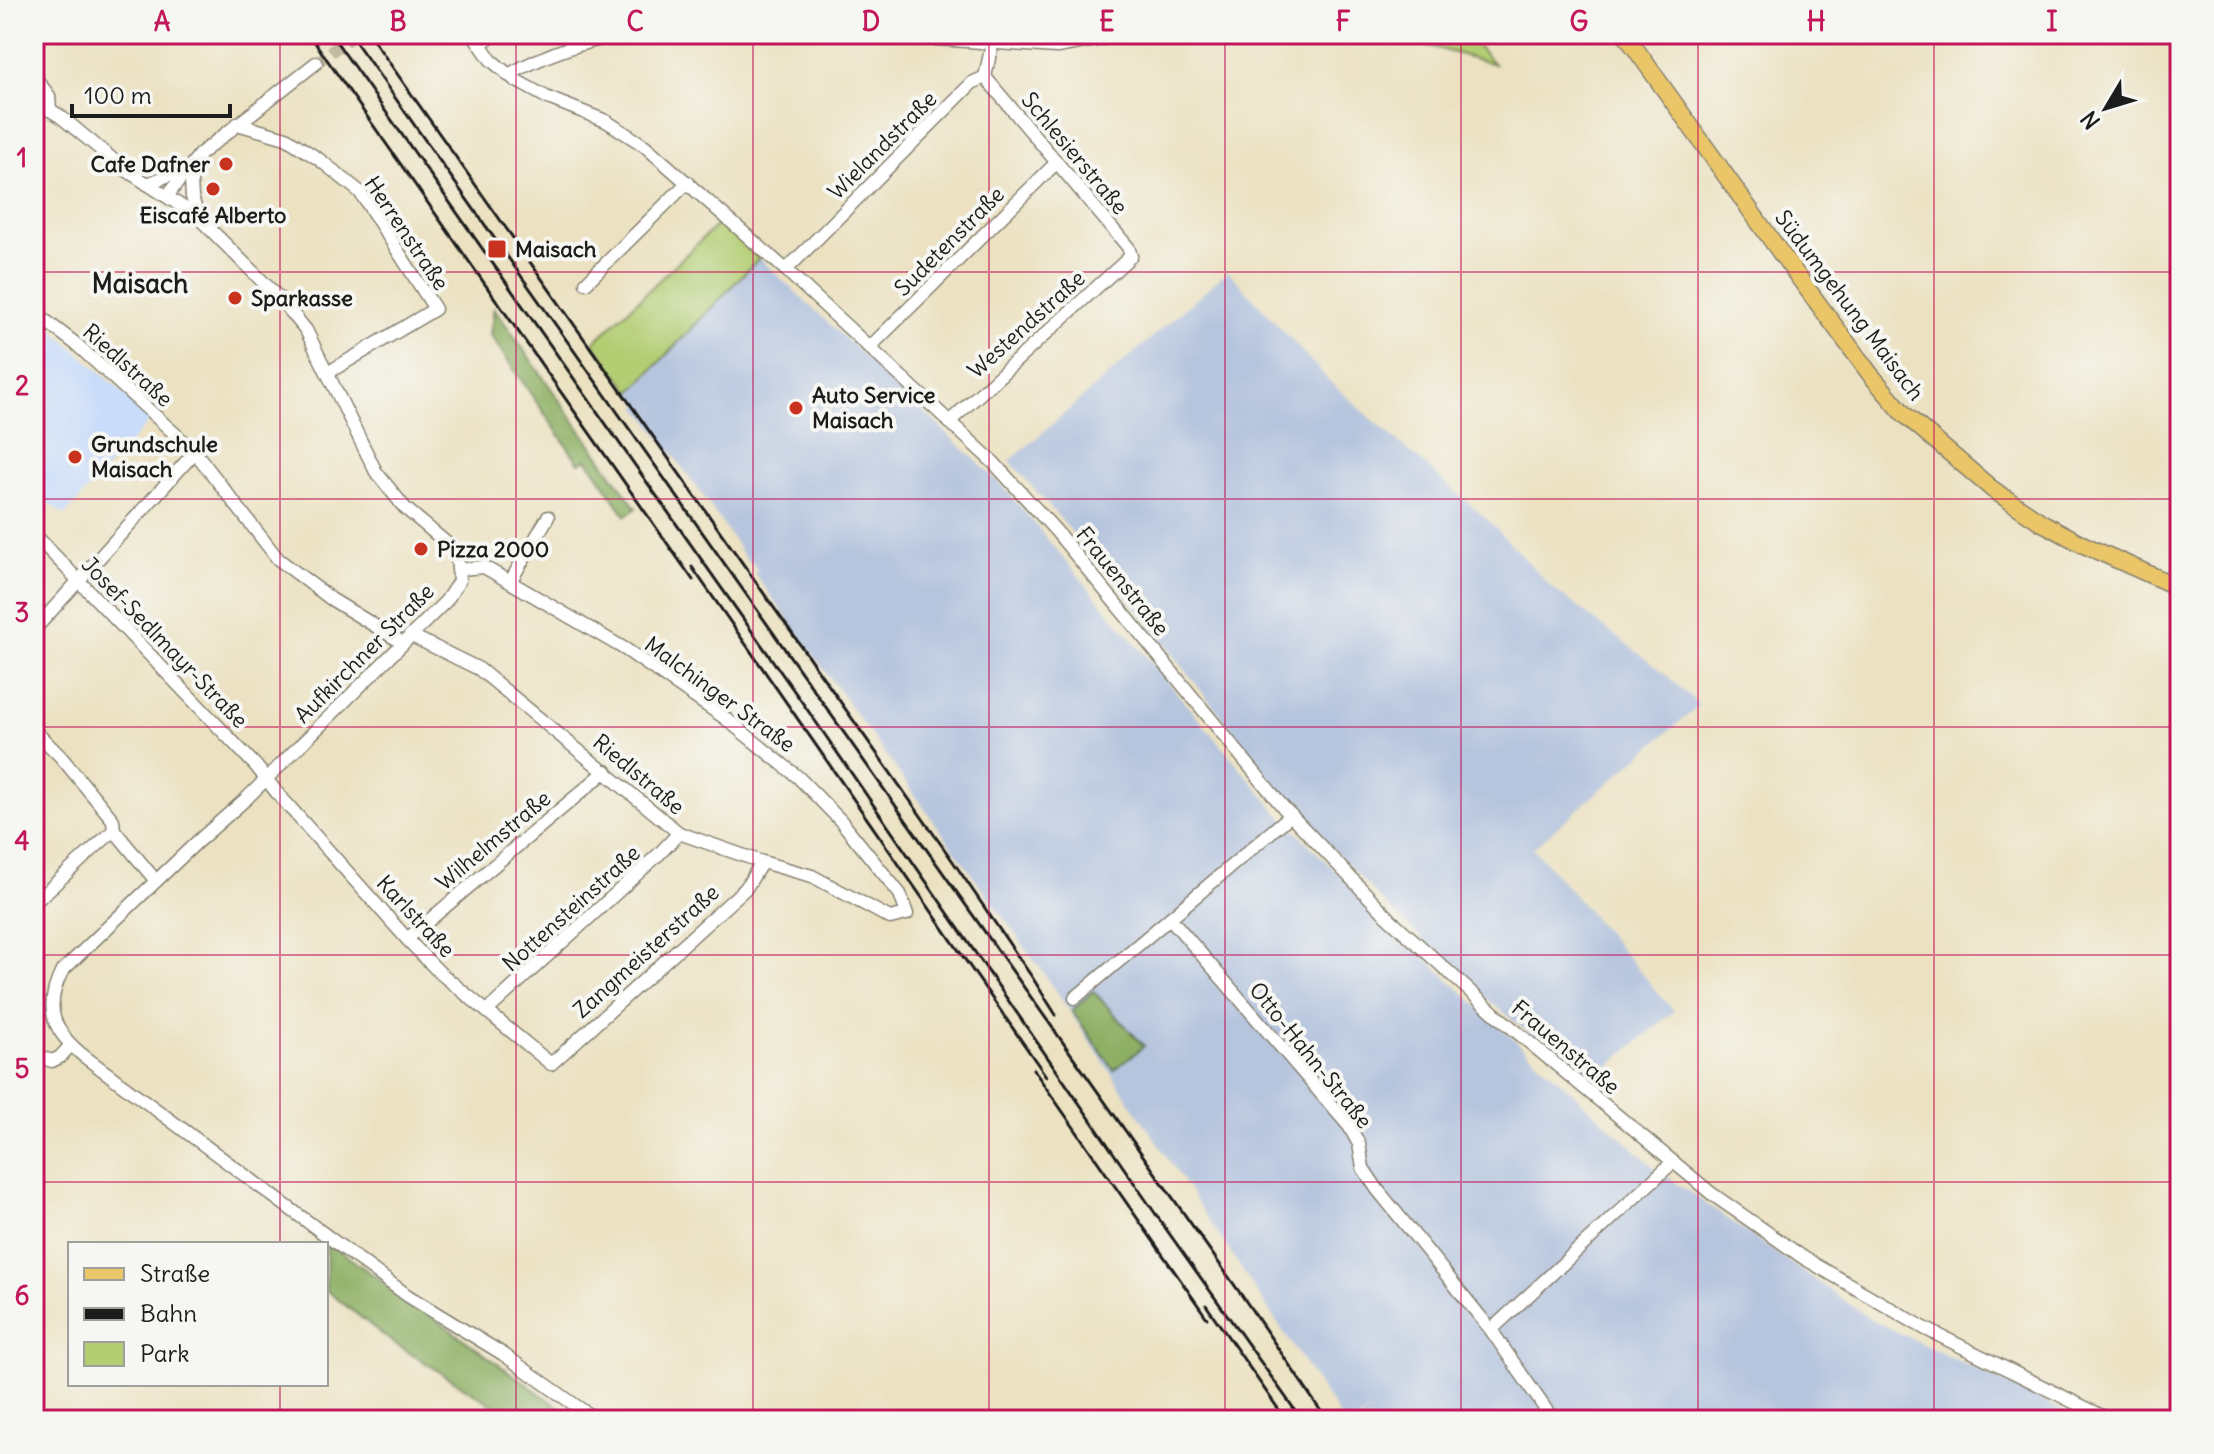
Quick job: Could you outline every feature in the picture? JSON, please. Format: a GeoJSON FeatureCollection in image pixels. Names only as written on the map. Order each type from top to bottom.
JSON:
{"type":"FeatureCollection","features":[{"type":"Feature","properties":{"kind":"main road","name":"Südumgehung Maisach"},"geometry":{"type":"LineString","coordinates":[[1625,34],[1870,374],[1904,414],[1992,489],[2041,522],[2180,588]]}},
{"type":"Feature","properties":{"kind":"street"},"geometry":{"type":"LineString","coordinates":[[477,39],[494,34]]}},
{"type":"Feature","properties":{"kind":"street"},"geometry":{"type":"LineString","coordinates":[[508,75],[543,55],[595,39],[628,34]]}},
{"type":"Feature","properties":{"kind":"street"},"geometry":{"type":"LineString","coordinates":[[859,34],[1057,47],[1122,35]]}},
{"type":"Feature","properties":{"kind":"street","name":"Frauenstraße"},"geometry":{"type":"LineString","coordinates":[[477,39],[491,60],[508,75],[548,98],[606,121],[637,140],[786,270],[994,463],[1056,531],[1291,815],[1397,926],[1494,1013],[1712,1194],[1804,1258],[1924,1328],[2110,1420]]}},
{"type":"Feature","properties":{"kind":"street"},"geometry":{"type":"LineString","coordinates":[[985,77],[992,44]]}},
{"type":"Feature","properties":{"kind":"street"},"geometry":{"type":"LineString","coordinates":[[170,198],[200,154],[316,63]]}},
{"type":"Feature","properties":{"kind":"street"},"geometry":{"type":"LineString","coordinates":[[34,76],[49,96],[50,110]]}},
{"type":"Feature","properties":{"kind":"street","name":"Schlesierstraße"},"geometry":{"type":"LineString","coordinates":[[985,77],[1128,247],[1131,256]]}},
{"type":"Feature","properties":{"kind":"street","name":"Wielandstraße"},"geometry":{"type":"LineString","coordinates":[[786,270],[972,83],[985,77]]}},
{"type":"Feature","properties":{"kind":"street"},"geometry":{"type":"LineString","coordinates":[[34,107],[60,116],[123,168],[198,217],[283,302],[306,330],[329,372],[376,472],[405,508],[450,546],[460,569]]}},
{"type":"Feature","properties":{"kind":"street","name":"Herrenstraße"},"geometry":{"type":"LineString","coordinates":[[237,124],[286,138],[360,192],[435,309],[329,372]]}},
{"type":"Feature","properties":{"kind":"street","name":"Sudetenstraße"},"geometry":{"type":"LineString","coordinates":[[869,348],[1056,163]]}},
{"type":"Feature","properties":{"kind":"street"},"geometry":{"type":"LineString","coordinates":[[147,184],[190,166]]}},
{"type":"Feature","properties":{"kind":"street"},"geometry":{"type":"LineString","coordinates":[[190,166],[198,217]]}},
{"type":"Feature","properties":{"kind":"street"},"geometry":{"type":"LineString","coordinates":[[170,198],[190,181]]}},
{"type":"Feature","properties":{"kind":"street"},"geometry":{"type":"LineString","coordinates":[[586,283],[688,182]]}},
{"type":"Feature","properties":{"kind":"street","name":"Westendstraße"},"geometry":{"type":"LineString","coordinates":[[949,422],[1131,256]]}},
{"type":"Feature","properties":{"kind":"street","name":"Riedlstraße"},"geometry":{"type":"LineString","coordinates":[[34,312],[76,344],[195,452],[278,559],[331,599],[407,639],[479,669],[679,833],[812,876],[890,918],[907,914]]}},
{"type":"Feature","properties":{"kind":"street"},"geometry":{"type":"LineString","coordinates":[[34,630],[195,452]]}},
{"type":"Feature","properties":{"kind":"street"},"geometry":{"type":"LineString","coordinates":[[510,582],[548,517]]}},
{"type":"Feature","properties":{"kind":"street","name":"Josef-Sedlmayr-Straße"},"geometry":{"type":"LineString","coordinates":[[34,534],[267,779]]}},
{"type":"Feature","properties":{"kind":"street","name":"Malchinger Straße"},"geometry":{"type":"LineString","coordinates":[[460,569],[484,567],[625,649],[725,718],[798,777],[841,821],[900,894],[907,914]]}},
{"type":"Feature","properties":{"kind":"street","name":"Aufkirchner Straße"},"geometry":{"type":"LineString","coordinates":[[460,569],[454,591],[407,639],[267,779],[80,953],[58,979],[51,1004],[60,1034],[70,1046],[408,1296],[503,1354],[596,1420]]}},
{"type":"Feature","properties":{"kind":"street"},"geometry":{"type":"LineString","coordinates":[[34,730],[61,757],[113,820],[114,830],[156,881]]}},
{"type":"Feature","properties":{"kind":"street","name":"Wilhelmstraße"},"geometry":{"type":"LineString","coordinates":[[407,939],[606,771]]}},
{"type":"Feature","properties":{"kind":"street","name":"Karlstraße"},"geometry":{"type":"LineString","coordinates":[[267,779],[439,972],[551,1064]]}},
{"type":"Feature","properties":{"kind":"street"},"geometry":{"type":"LineString","coordinates":[[1075,998],[1291,815]]}},
{"type":"Feature","properties":{"kind":"street"},"geometry":{"type":"LineString","coordinates":[[34,903],[114,830]]}},
{"type":"Feature","properties":{"kind":"street","name":"Nottensteinstraße"},"geometry":{"type":"LineString","coordinates":[[488,1010],[679,833]]}},
{"type":"Feature","properties":{"kind":"street","name":"Zangmeisterstraße"},"geometry":{"type":"LineString","coordinates":[[551,1064],[746,888],[762,862]]}},
{"type":"Feature","properties":{"kind":"street","name":"Otto-Hahn-Straße"},"geometry":{"type":"LineString","coordinates":[[1170,918],[1349,1126],[1359,1144],[1363,1168],[1377,1189],[1491,1330],[1550,1416]]}},
{"type":"Feature","properties":{"kind":"street"},"geometry":{"type":"LineString","coordinates":[[34,1055],[52,1061],[70,1046]]}},
{"type":"Feature","properties":{"kind":"street"},"geometry":{"type":"LineString","coordinates":[[1491,1330],[1673,1162]]}},
{"type":"Feature","properties":{"kind":"street"},"geometry":{"type":"LineString","coordinates":[[1535,1420],[1550,1416]]}},
{"type":"Feature","properties":{"kind":"shaded area"},"geometry":{"type":"Polygon","coordinates":[[[759,258],[1000,483],[1279,814],[1387,923],[1655,1168],[1872,1320],[2082,1420],[1360,1420],[1377,1405],[1358,1420],[1342,1420],[1053,986],[638,407],[639,403],[631,392],[759,258]]]}},
{"type":"Feature","properties":{"kind":"shaded area"},"geometry":{"type":"Polygon","coordinates":[[[1228,271],[1330,382],[1491,523],[1551,587],[1663,672],[1699,705],[1533,848],[1674,1011],[1589,1083],[1491,1002],[1394,913],[1290,803],[1117,584],[1010,461],[1228,271]]]}},
{"type":"Feature","properties":{"kind":"shaded area","name":"Grundschule Maisach"},"geometry":{"type":"Polygon","coordinates":[[[44,325],[152,418],[65,515],[38,496],[34,500],[34,337],[44,325]]]}},
{"type":"Feature","properties":{"kind":"green space"},"geometry":{"type":"Polygon","coordinates":[[[1423,34],[1467,34],[1494,64],[1414,42],[1423,34]]]}},
{"type":"Feature","properties":{"kind":"green space"},"geometry":{"type":"Polygon","coordinates":[[[720,222],[759,258],[631,392],[593,343],[720,222]]]}},
{"type":"Feature","properties":{"kind":"green space"},"geometry":{"type":"Polygon","coordinates":[[[494,308],[636,508],[626,516],[587,459],[579,463],[490,335],[494,308]]]}},
{"type":"Feature","properties":{"kind":"green space"},"geometry":{"type":"Polygon","coordinates":[[[1093,991],[1144,1046],[1114,1070],[1072,1011],[1093,991]]]}},
{"type":"Feature","properties":{"kind":"green space"},"geometry":{"type":"Polygon","coordinates":[[[328,1243],[577,1420],[517,1420],[392,1342],[328,1292],[328,1243]]]}},
{"type":"Feature","properties":{"kind":"tunnel"},"geometry":{"type":"LineString","coordinates":[[316,63],[355,34]]}},
{"type":"Feature","properties":{"kind":"railway"},"geometry":{"type":"LineString","coordinates":[[309,34],[693,580]]}},
{"type":"Feature","properties":{"kind":"railway"},"geometry":{"type":"LineString","coordinates":[[331,34],[823,732],[1166,1229],[1302,1420]]}},
{"type":"Feature","properties":{"kind":"railway"},"geometry":{"type":"LineString","coordinates":[[350,34],[1327,1420]]}},
{"type":"Feature","properties":{"kind":"railway"},"geometry":{"type":"LineString","coordinates":[[369,34],[952,860],[1056,1015]]}},
{"type":"Feature","properties":{"kind":"railway"},"geometry":{"type":"LineString","coordinates":[[692,567],[1046,1076]]}},
{"type":"Feature","properties":{"kind":"railway"},"geometry":{"type":"LineString","coordinates":[[1033,1069],[1207,1318]]}},
{"type":"Feature","properties":{"kind":"railway"},"geometry":{"type":"LineString","coordinates":[[1206,1305],[1286,1420]]}},
{"type":"Feature","properties":{"kind":"place","name":"Cafe Dafner"},"geometry":{"type":"Point","coordinates":[226,164]}},
{"type":"Feature","properties":{"kind":"place","name":"Eiscafé Alberto"},"geometry":{"type":"Point","coordinates":[213,189]}},
{"type":"Feature","properties":{"kind":"place","name":"Maisach"},"geometry":{"type":"Point","coordinates":[497,249]}},
{"type":"Feature","properties":{"kind":"place","name":"Sparkasse"},"geometry":{"type":"Point","coordinates":[235,298]}},
{"type":"Feature","properties":{"kind":"place","name":"Auto Service Maisach"},"geometry":{"type":"Point","coordinates":[796,408]}},
{"type":"Feature","properties":{"kind":"place","name":"Grundschule Maisach"},"geometry":{"type":"Point","coordinates":[75,457]}},
{"type":"Feature","properties":{"kind":"place","name":"Pizza 2000"},"geometry":{"type":"Point","coordinates":[421,549]}},
{"type":"Feature","properties":{"kind":"district","name":"Maisach"},"geometry":{"type":"Point","coordinates":[140,284]}}]}
